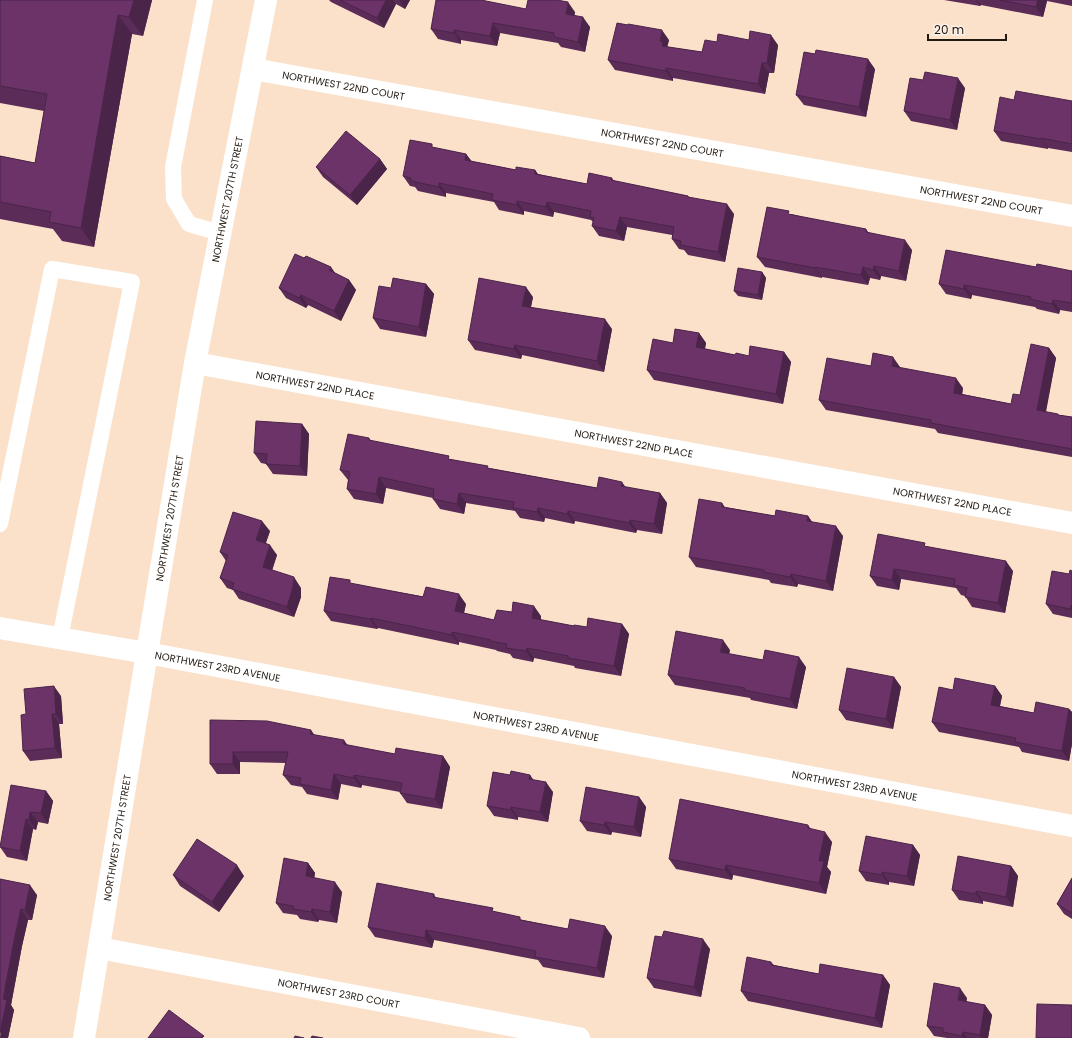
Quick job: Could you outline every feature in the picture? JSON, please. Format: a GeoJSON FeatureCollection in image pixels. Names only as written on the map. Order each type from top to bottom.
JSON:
{"type":"FeatureCollection","features":[{"type":"Feature","properties":{"kind":"street","name":"NORTHWEST 207TH STREET"},"geometry":{"type":"LineString","coordinates":[[84,1038],[146,653],[195,363],[266,0]]}},
{"type":"Feature","properties":{"kind":"street","name":"NORTHWEST 22ND COURT"},"geometry":{"type":"LineString","coordinates":[[253,69],[1072,216]]}},
{"type":"Feature","properties":{"kind":"street","name":"NORTHWEST 22ND PLACE"},"geometry":{"type":"LineString","coordinates":[[195,363],[1072,523]]}},
{"type":"Feature","properties":{"kind":"street","name":"NORTHWEST 23RD AVENUE"},"geometry":{"type":"LineString","coordinates":[[0,628],[146,653],[1072,826]]}},
{"type":"Feature","properties":{"kind":"street","name":"NORTHWEST 23RD COURT"},"geometry":{"type":"LineString","coordinates":[[99,948],[579,1038]]}},
{"type":"Feature","properties":{"kind":"lane"},"geometry":{"type":"LineString","coordinates":[[205,0],[173,167],[174,199],[189,224],[220,233]]}},
{"type":"Feature","properties":{"kind":"lane"},"geometry":{"type":"LineString","coordinates":[[0,524],[52,268],[132,282],[60,638]]}},
{"type":"Feature","properties":{"kind":"building"},"geometry":{"type":"Polygon","coordinates":[[[0,0],[134,0],[129,17],[118,15],[81,228],[49,222],[51,212],[0,202],[0,156],[35,163],[47,94],[0,86],[0,0]]]}},
{"type":"Feature","properties":{"kind":"building"},"geometry":{"type":"Polygon","coordinates":[[[340,0],[386,0],[377,18],[340,0]]]}},
{"type":"Feature","properties":{"kind":"building"},"geometry":{"type":"Polygon","coordinates":[[[436,0],[481,0],[526,9],[528,0],[557,0],[568,2],[566,14],[583,17],[578,42],[554,37],[554,33],[493,23],[490,36],[454,30],[454,33],[431,29],[436,0]]]}},
{"type":"Feature","properties":{"kind":"building"},"geometry":{"type":"Polygon","coordinates":[[[1000,0],[1038,0],[1036,7],[1000,0]]]}},
{"type":"Feature","properties":{"kind":"building"},"geometry":{"type":"Polygon","coordinates":[[[617,23],[662,30],[660,41],[663,42],[662,46],[702,52],[705,40],[717,42],[718,34],[749,40],[750,31],[771,35],[767,63],[762,63],[758,84],[666,68],[666,71],[608,60],[617,23]]]}},
{"type":"Feature","properties":{"kind":"building"},"geometry":{"type":"Polygon","coordinates":[[[816,50],[868,59],[859,107],[796,95],[804,52],[815,54],[816,50]]]}},
{"type":"Feature","properties":{"kind":"building"},"geometry":{"type":"Polygon","coordinates":[[[925,72],[958,78],[950,120],[904,111],[910,78],[923,80],[925,72]]]}},
{"type":"Feature","properties":{"kind":"building"},"geometry":{"type":"Polygon","coordinates":[[[1016,91],[1072,101],[1072,144],[994,131],[1000,97],[1014,100],[1016,91]]]}},
{"type":"Feature","properties":{"kind":"building"},"geometry":{"type":"Polygon","coordinates":[[[346,131],[380,159],[350,195],[316,167],[346,131]]]}},
{"type":"Feature","properties":{"kind":"building"},"geometry":{"type":"Polygon","coordinates":[[[410,140],[432,144],[432,147],[466,154],[465,160],[516,170],[516,167],[535,170],[535,174],[587,184],[589,173],[612,178],[611,180],[727,204],[718,252],[680,245],[681,241],[672,239],[674,227],[620,217],[616,231],[592,226],[594,218],[590,217],[591,211],[547,202],[546,207],[517,201],[517,205],[492,200],[493,194],[439,183],[439,187],[411,181],[411,178],[403,176],[410,140]]]}},
{"type":"Feature","properties":{"kind":"building"},"geometry":{"type":"Polygon","coordinates":[[[767,207],[789,211],[788,214],[866,229],[866,232],[905,240],[899,271],[874,266],[873,270],[863,267],[861,275],[757,257],[767,207]]]}},
{"type":"Feature","properties":{"kind":"building"},"geometry":{"type":"Polygon","coordinates":[[[946,250],[1036,267],[1037,264],[1072,271],[1072,303],[1053,300],[1052,304],[1030,299],[1031,297],[964,285],[964,289],[939,284],[946,250]]]}},
{"type":"Feature","properties":{"kind":"building"},"geometry":{"type":"Polygon","coordinates":[[[295,254],[304,258],[306,256],[331,267],[329,270],[349,280],[334,311],[301,295],[299,298],[279,288],[295,254]]]}},
{"type":"Feature","properties":{"kind":"building"},"geometry":{"type":"Polygon","coordinates":[[[738,268],[762,272],[758,295],[734,291],[738,268]]]}},
{"type":"Feature","properties":{"kind":"building"},"geometry":{"type":"Polygon","coordinates":[[[393,278],[426,284],[419,327],[373,318],[379,286],[391,288],[393,278]]]}},
{"type":"Feature","properties":{"kind":"building"},"geometry":{"type":"Polygon","coordinates":[[[479,278],[526,287],[522,306],[605,319],[597,361],[515,345],[514,349],[468,340],[479,278]]]}},
{"type":"Feature","properties":{"kind":"building"},"geometry":{"type":"Polygon","coordinates":[[[675,329],[699,333],[696,347],[735,355],[736,353],[749,356],[750,346],[784,352],[776,394],[647,370],[653,339],[673,343],[675,329]]]}},
{"type":"Feature","properties":{"kind":"building"},"geometry":{"type":"Polygon","coordinates":[[[1031,344],[1049,348],[1037,410],[1072,417],[1072,449],[931,423],[931,420],[819,400],[827,358],[871,366],[873,353],[893,357],[892,366],[956,378],[954,393],[1011,404],[1013,394],[1020,395],[1031,344]]]}},
{"type":"Feature","properties":{"kind":"building"},"geometry":{"type":"Polygon","coordinates":[[[256,421],[302,424],[300,466],[266,464],[267,454],[254,453],[256,421]]]}},
{"type":"Feature","properties":{"kind":"building"},"geometry":{"type":"Polygon","coordinates":[[[348,434],[369,438],[369,440],[449,456],[448,459],[488,466],[487,468],[597,488],[599,477],[622,482],[621,486],[660,493],[654,524],[630,520],[629,523],[568,511],[567,514],[538,508],[537,512],[513,508],[514,502],[459,493],[457,504],[433,499],[434,489],[379,477],[376,494],[347,489],[350,472],[340,470],[348,434]]]}},
{"type":"Feature","properties":{"kind":"building"},"geometry":{"type":"Polygon","coordinates":[[[699,499],[722,503],[722,507],[775,516],[776,510],[808,516],[807,521],[836,526],[826,581],[791,574],[790,577],[764,572],[764,570],[689,557],[699,499]]]}},
{"type":"Feature","properties":{"kind":"building"},"geometry":{"type":"Polygon","coordinates":[[[233,512],[262,521],[256,540],[270,545],[263,567],[294,577],[293,587],[287,607],[232,589],[234,583],[220,578],[228,555],[220,552],[233,512]]]}},
{"type":"Feature","properties":{"kind":"building"},"geometry":{"type":"Polygon","coordinates":[[[878,534],[925,543],[924,546],[1006,561],[998,603],[965,597],[967,588],[954,585],[955,579],[894,569],[892,580],[870,576],[878,534]]]}},
{"type":"Feature","properties":{"kind":"building"},"geometry":{"type":"Polygon","coordinates":[[[1070,570],[1072,571],[1072,605],[1070,609],[1046,604],[1052,571],[1069,574],[1070,570]]]}},
{"type":"Feature","properties":{"kind":"building"},"geometry":{"type":"Polygon","coordinates":[[[330,577],[350,580],[350,583],[423,597],[426,587],[459,594],[455,611],[494,620],[497,610],[512,612],[513,602],[534,606],[532,618],[587,627],[588,618],[622,624],[614,666],[568,658],[568,656],[527,648],[526,651],[506,648],[507,644],[452,632],[452,635],[371,618],[324,611],[330,577]]]}},
{"type":"Feature","properties":{"kind":"building"},"geometry":{"type":"Polygon","coordinates":[[[676,631],[723,640],[720,652],[763,660],[765,650],[799,657],[790,699],[744,690],[745,688],[668,675],[676,631]]]}},
{"type":"Feature","properties":{"kind":"building"},"geometry":{"type":"Polygon","coordinates":[[[847,668],[894,677],[886,719],[839,710],[847,668]]]}},
{"type":"Feature","properties":{"kind":"building"},"geometry":{"type":"Polygon","coordinates":[[[955,678],[995,686],[991,705],[1034,713],[1036,702],[1069,709],[1062,751],[1015,742],[1016,738],[932,722],[939,687],[953,690],[955,678]]]}},
{"type":"Feature","properties":{"kind":"building"},"geometry":{"type":"Polygon","coordinates":[[[54,686],[56,714],[52,714],[55,748],[23,751],[21,715],[26,714],[24,689],[54,686]]]}},
{"type":"Feature","properties":{"kind":"building"},"geometry":{"type":"Polygon","coordinates":[[[210,720],[267,721],[311,730],[310,734],[344,740],[343,744],[395,754],[396,748],[443,756],[435,799],[400,793],[402,783],[354,775],[354,778],[334,774],[331,790],[300,784],[301,778],[283,775],[288,752],[233,752],[233,764],[210,764],[210,720]]]}},
{"type":"Feature","properties":{"kind":"building"},"geometry":{"type":"Polygon","coordinates":[[[511,771],[530,775],[529,779],[546,782],[540,812],[511,807],[511,810],[487,806],[493,772],[510,775],[511,771]]]}},
{"type":"Feature","properties":{"kind":"building"},"geometry":{"type":"Polygon","coordinates":[[[11,785],[46,791],[41,813],[30,812],[29,820],[26,819],[20,851],[0,847],[11,785]]]}},
{"type":"Feature","properties":{"kind":"building"},"geometry":{"type":"Polygon","coordinates":[[[586,787],[639,797],[634,827],[605,822],[604,825],[580,821],[586,787]]]}},
{"type":"Feature","properties":{"kind":"building"},"geometry":{"type":"Polygon","coordinates":[[[680,799],[808,825],[808,828],[825,832],[819,861],[824,861],[819,883],[726,865],[725,870],[669,859],[680,799]]]}},
{"type":"Feature","properties":{"kind":"building"},"geometry":{"type":"Polygon","coordinates":[[[866,836],[913,845],[907,876],[882,872],[882,875],[859,871],[866,836]]]}},
{"type":"Feature","properties":{"kind":"building"},"geometry":{"type":"Polygon","coordinates":[[[197,839],[237,865],[212,902],[173,875],[197,839]]]}},
{"type":"Feature","properties":{"kind":"building"},"geometry":{"type":"Polygon","coordinates":[[[958,856],[1011,866],[1006,897],[976,891],[976,894],[952,890],[958,856]]]}},
{"type":"Feature","properties":{"kind":"building"},"geometry":{"type":"Polygon","coordinates":[[[284,858],[308,863],[306,876],[335,882],[330,912],[312,909],[311,912],[293,909],[293,906],[276,903],[284,858]]]}},
{"type":"Feature","properties":{"kind":"building"},"geometry":{"type":"Polygon","coordinates":[[[1072,878],[1072,913],[1057,904],[1072,878]]]}},
{"type":"Feature","properties":{"kind":"building"},"geometry":{"type":"Polygon","coordinates":[[[0,879],[30,885],[25,910],[21,909],[15,936],[3,999],[7,1000],[0,1033],[0,879]]]}},
{"type":"Feature","properties":{"kind":"building"},"geometry":{"type":"Polygon","coordinates":[[[377,883],[434,894],[433,897],[493,908],[492,911],[520,917],[520,920],[568,929],[570,919],[605,926],[597,968],[535,957],[536,951],[426,930],[425,938],[368,927],[377,883]]]}},
{"type":"Feature","properties":{"kind":"building"},"geometry":{"type":"Polygon","coordinates":[[[664,931],[703,939],[694,987],[647,978],[655,936],[662,937],[664,931]]]}},
{"type":"Feature","properties":{"kind":"building"},"geometry":{"type":"Polygon","coordinates":[[[747,957],[771,962],[771,965],[819,974],[820,964],[883,975],[875,1018],[741,991],[747,957]]]}},
{"type":"Feature","properties":{"kind":"building"},"geometry":{"type":"Polygon","coordinates":[[[934,983],[960,988],[958,1000],[985,1005],[980,1035],[963,1032],[962,1036],[943,1032],[943,1028],[927,1026],[934,983]]]}},
{"type":"Feature","properties":{"kind":"building"},"geometry":{"type":"Polygon","coordinates":[[[1037,1004],[1072,1005],[1072,1038],[1036,1038],[1037,1004]]]}},
{"type":"Feature","properties":{"kind":"building"},"geometry":{"type":"Polygon","coordinates":[[[169,1010],[204,1036],[202,1038],[148,1038],[169,1010]]]}},
{"type":"Feature","properties":{"kind":"building"},"geometry":{"type":"Polygon","coordinates":[[[312,1036],[323,1038],[311,1038],[312,1036]]]}}]}
